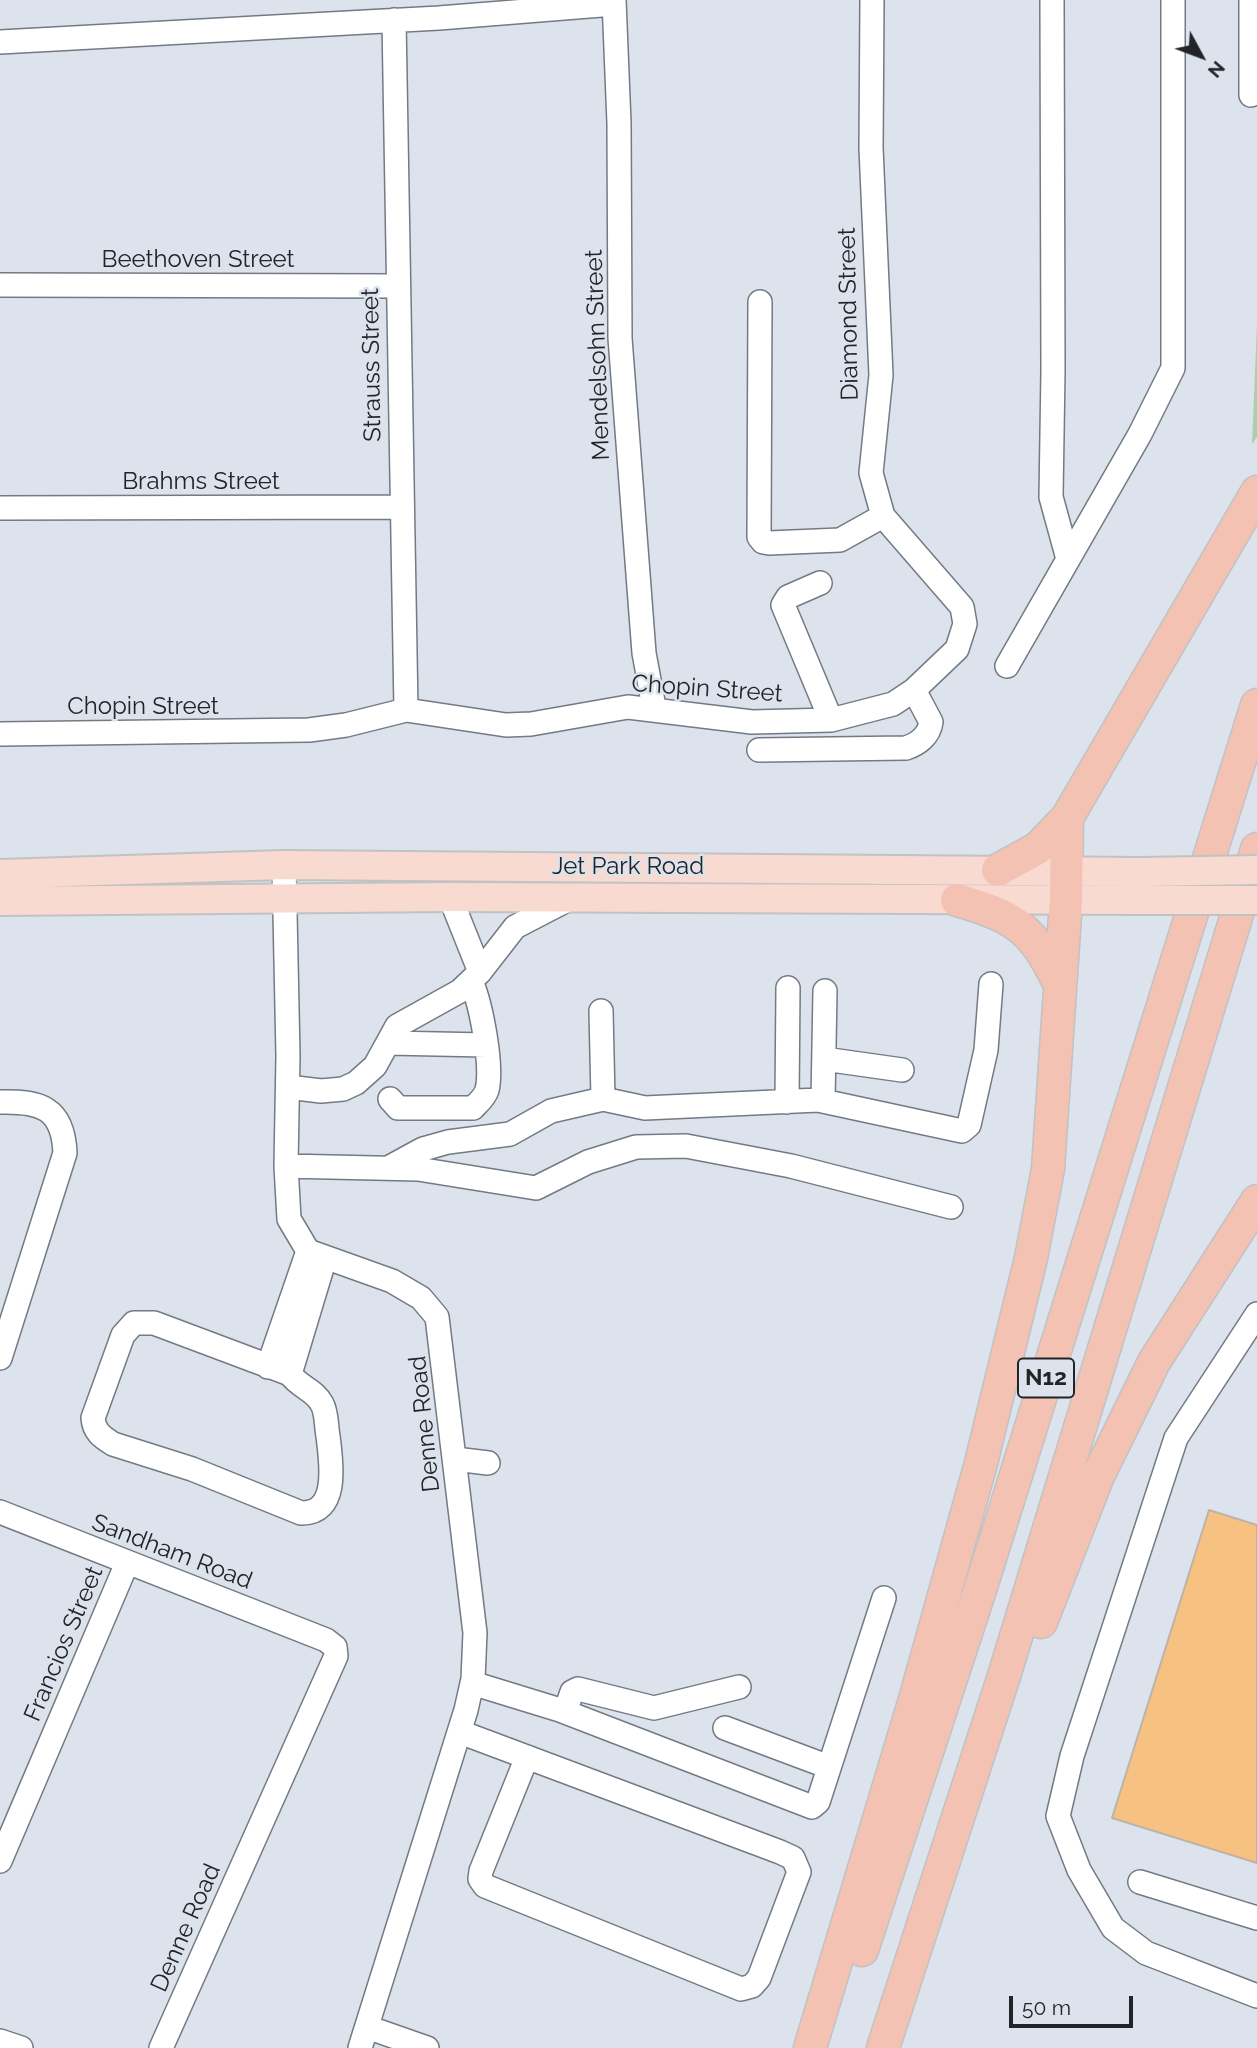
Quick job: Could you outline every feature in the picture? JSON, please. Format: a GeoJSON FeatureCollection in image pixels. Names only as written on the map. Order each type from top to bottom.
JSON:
{"type":"FeatureCollection","features":[{"type":"Feature","properties":{"kind":"highway"},"geometry":{"type":"LineString","coordinates":[[998,870],[1038,848],[1067,818],[1257,492]]}},
{"type":"Feature","properties":{"kind":"highway","name":"N12"},"geometry":{"type":"LineString","coordinates":[[830,2048],[984,1576],[1257,705]]}},
{"type":"Feature","properties":{"kind":"highway"},"geometry":{"type":"LineString","coordinates":[[810,2048],[916,1696],[981,1463],[1031,1258],[1048,1170],[1066,885],[1067,818]]}},
{"type":"Feature","properties":{"kind":"highway","name":"N12"},"geometry":{"type":"LineString","coordinates":[[883,2048],[1008,1662],[1257,849]]}},
{"type":"Feature","properties":{"kind":"highway"},"geometry":{"type":"LineString","coordinates":[[957,900],[1001,913],[1027,932],[1059,983]]}},
{"type":"Feature","properties":{"kind":"highway"},"geometry":{"type":"LineString","coordinates":[[890,2048],[1036,1634],[1098,1476],[1154,1362],[1257,1201]]}},
{"type":"Feature","properties":{"kind":"main road","name":"Jet Park Road"},"geometry":{"type":"LineString","coordinates":[[0,874],[284,865],[998,870],[1139,900],[1257,900]]}},
{"type":"Feature","properties":{"kind":"main road","name":"Jet Park Road"},"geometry":{"type":"LineString","coordinates":[[0,901],[287,897],[957,900],[1142,872],[1257,870]]}},
{"type":"Feature","properties":{"kind":"street","name":"Diamond Street"},"geometry":{"type":"LineString","coordinates":[[872,0],[871,148],[881,375],[871,473],[883,516],[909,548],[956,596],[964,615],[963,636]]}},
{"type":"Feature","properties":{"kind":"street"},"geometry":{"type":"LineString","coordinates":[[1052,0],[1054,371],[1051,497],[1068,559]]}},
{"type":"Feature","properties":{"kind":"street"},"geometry":{"type":"LineString","coordinates":[[1007,666],[1140,435],[1173,368],[1173,0]]}},
{"type":"Feature","properties":{"kind":"street"},"geometry":{"type":"LineString","coordinates":[[1251,0],[1251,94]]}},
{"type":"Feature","properties":{"kind":"street"},"geometry":{"type":"LineString","coordinates":[[0,43],[394,20],[614,2]]}},
{"type":"Feature","properties":{"kind":"street","name":"Mendelsohn Street"},"geometry":{"type":"LineString","coordinates":[[614,2],[619,123],[621,338],[644,653],[654,707]]}},
{"type":"Feature","properties":{"kind":"street","name":"Strauss Street"},"geometry":{"type":"LineString","coordinates":[[394,20],[406,710]]}},
{"type":"Feature","properties":{"kind":"street","name":"Beethoven Street"},"geometry":{"type":"LineString","coordinates":[[0,285],[397,286]]}},
{"type":"Feature","properties":{"kind":"street"},"geometry":{"type":"LineString","coordinates":[[760,302],[760,537],[769,543],[841,540],[883,516]]}},
{"type":"Feature","properties":{"kind":"street","name":"Brahms Street"},"geometry":{"type":"LineString","coordinates":[[0,508],[401,507]]}},
{"type":"Feature","properties":{"kind":"street"},"geometry":{"type":"LineString","coordinates":[[820,583],[788,597],[783,605],[831,720]]}},
{"type":"Feature","properties":{"kind":"street","name":"Chopin Street"},"geometry":{"type":"LineString","coordinates":[[0,733],[309,730],[346,725],[406,710],[520,725],[628,706],[654,707],[752,722],[831,720],[893,704],[914,690],[957,649],[963,636]]}},
{"type":"Feature","properties":{"kind":"street"},"geometry":{"type":"LineString","coordinates":[[760,750],[906,748],[917,744],[931,722],[914,690]]}},
{"type":"Feature","properties":{"kind":"street"},"geometry":{"type":"LineString","coordinates":[[284,865],[287,897],[286,1166],[289,1219],[316,1255],[290,1374]]}},
{"type":"Feature","properties":{"kind":"street"},"geometry":{"type":"LineString","coordinates":[[390,1099],[398,1108],[474,1108],[487,1090],[486,1045],[476,976],[450,897]]}},
{"type":"Feature","properties":{"kind":"street"},"geometry":{"type":"LineString","coordinates":[[288,1087],[321,1091],[343,1089],[356,1083],[375,1066],[397,1026],[409,1017],[451,997],[476,976],[515,927],[569,899]]}},
{"type":"Feature","properties":{"kind":"street"},"geometry":{"type":"LineString","coordinates":[[387,1169],[423,1149],[448,1142],[510,1134],[551,1111],[603,1099],[645,1108],[823,1101],[962,1131],[967,1129],[986,1050],[991,984]]}},
{"type":"Feature","properties":{"kind":"street"},"geometry":{"type":"LineString","coordinates":[[788,988],[788,1102]]}},
{"type":"Feature","properties":{"kind":"street"},"geometry":{"type":"LineString","coordinates":[[823,1101],[825,991]]}},
{"type":"Feature","properties":{"kind":"street"},"geometry":{"type":"LineString","coordinates":[[601,1011],[603,1099]]}},
{"type":"Feature","properties":{"kind":"street"},"geometry":{"type":"LineString","coordinates":[[388,1043],[486,1045]]}},
{"type":"Feature","properties":{"kind":"street"},"geometry":{"type":"LineString","coordinates":[[824,1059],[902,1070]]}},
{"type":"Feature","properties":{"kind":"street"},"geometry":{"type":"LineString","coordinates":[[0,1102],[23,1101],[48,1109],[62,1128],[65,1153],[0,1358]]}},
{"type":"Feature","properties":{"kind":"street"},"geometry":{"type":"LineString","coordinates":[[286,1166],[450,1172],[536,1188],[588,1162],[636,1147],[686,1146],[791,1166],[951,1207]]}},
{"type":"Feature","properties":{"kind":"street"},"geometry":{"type":"LineString","coordinates":[[268,1367],[316,1255]]}},
{"type":"Feature","properties":{"kind":"street","name":"Denne Road"},"geometry":{"type":"LineString","coordinates":[[316,1255],[392,1281],[421,1298],[434,1310],[441,1331],[475,1633],[472,1684],[460,1732],[364,2037]]}},
{"type":"Feature","properties":{"kind":"street"},"geometry":{"type":"LineString","coordinates":[[1257,1314],[1176,1438],[1072,1755],[1058,1816],[1079,1870],[1113,1928],[1135,1947],[1257,1996]]}},
{"type":"Feature","properties":{"kind":"street"},"geometry":{"type":"LineString","coordinates":[[134,1323],[154,1323],[268,1367],[290,1374],[296,1382],[318,1397],[324,1407],[332,1469],[326,1499],[315,1511],[308,1513],[192,1469],[113,1444],[102,1437],[93,1423],[122,1335],[134,1323]]}},
{"type":"Feature","properties":{"kind":"street"},"geometry":{"type":"LineString","coordinates":[[455,1459],[488,1463]]}},
{"type":"Feature","properties":{"kind":"street","name":"Sandham Road"},"geometry":{"type":"LineString","coordinates":[[0,1512],[326,1640]]}},
{"type":"Feature","properties":{"kind":"street","name":"Francios Street"},"geometry":{"type":"LineString","coordinates":[[0,1861],[127,1563]]}},
{"type":"Feature","properties":{"kind":"street"},"geometry":{"type":"LineString","coordinates":[[472,1684],[565,1712],[807,1808],[818,1802],[884,1598]]}},
{"type":"Feature","properties":{"kind":"street","name":"Denne Road"},"geometry":{"type":"LineString","coordinates":[[161,2048],[336,1656],[335,1647],[326,1640]]}},
{"type":"Feature","properties":{"kind":"street"},"geometry":{"type":"LineString","coordinates":[[565,1712],[572,1692],[578,1689],[654,1708],[739,1687]]}},
{"type":"Feature","properties":{"kind":"street"},"geometry":{"type":"LineString","coordinates":[[725,1728],[829,1767]]}},
{"type":"Feature","properties":{"kind":"street"},"geometry":{"type":"LineString","coordinates":[[460,1732],[527,1756],[793,1858],[799,1872],[759,1978],[752,1986],[741,1989],[485,1886],[480,1879],[481,1871],[527,1756]]}},
{"type":"Feature","properties":{"kind":"street"},"geometry":{"type":"LineString","coordinates":[[1140,1881],[1257,1918]]}},
{"type":"Feature","properties":{"kind":"street"},"geometry":{"type":"LineString","coordinates":[[364,2037],[427,2048]]}},
{"type":"Feature","properties":{"kind":"street"},"geometry":{"type":"LineString","coordinates":[[0,2041],[21,2048]]}},
{"type":"Feature","properties":{"kind":"green space"},"geometry":{"type":"Polygon","coordinates":[[[1257,324],[1257,437],[1252,444],[1257,324]]]}},
{"type":"Feature","properties":{"kind":"building"},"geometry":{"type":"Polygon","coordinates":[[[1209,1510],[1257,1525],[1257,1863],[1112,1818],[1209,1510]]]}}]}
